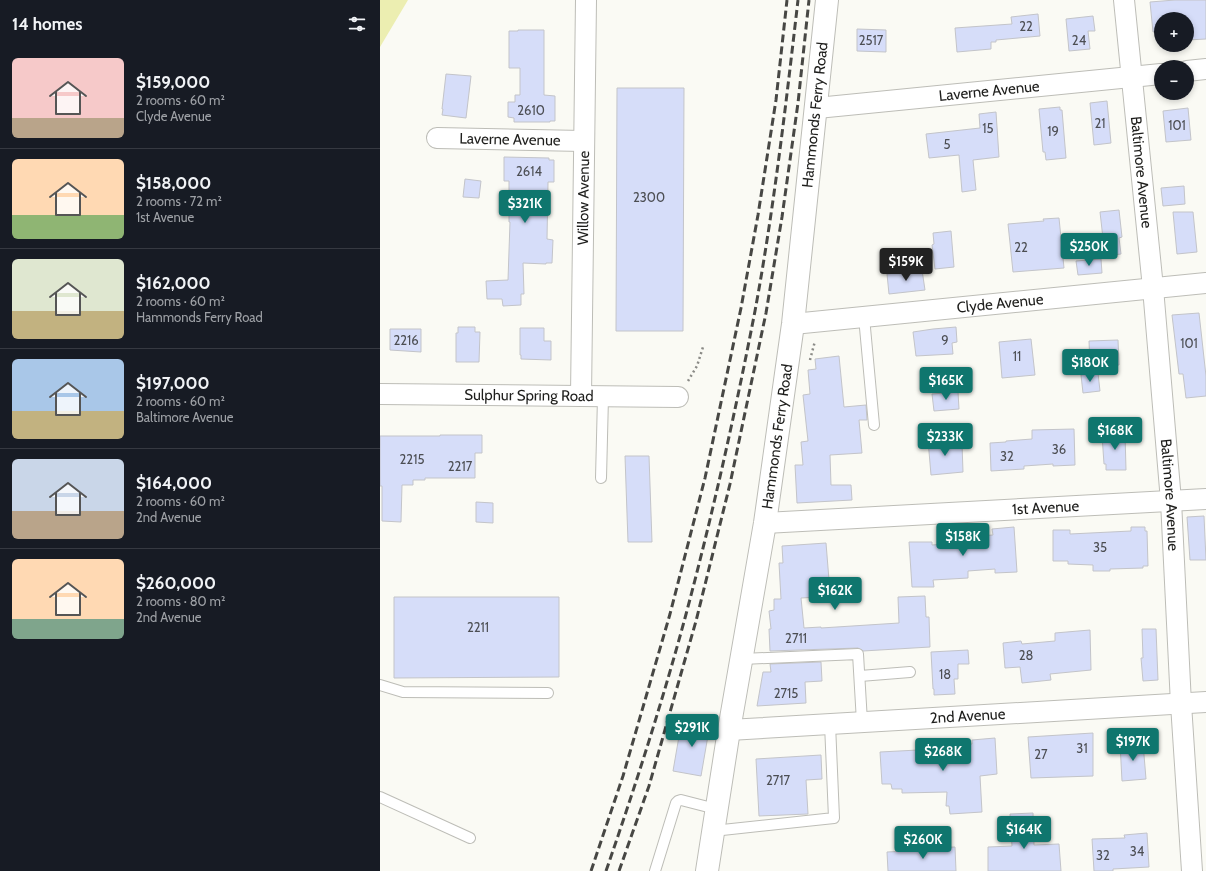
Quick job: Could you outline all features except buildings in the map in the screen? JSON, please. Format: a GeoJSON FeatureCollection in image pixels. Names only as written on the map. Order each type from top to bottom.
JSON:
{"type":"FeatureCollection","features":[{"type":"Feature","properties":{"kind":"street","name":"Willow Avenue"},"geometry":{"type":"LineString","coordinates":[[581,396],[586,0]]}},
{"type":"Feature","properties":{"kind":"street","name":"Hammonds Ferry Road"},"geometry":{"type":"LineString","coordinates":[[707,871],[729,730],[765,523],[793,324],[817,108],[827,0]]}},
{"type":"Feature","properties":{"kind":"street","name":"Baltimore Avenue"},"geometry":{"type":"LineString","coordinates":[[1124,0],[1153,288],[1171,501],[1181,704],[1192,871]]}},
{"type":"Feature","properties":{"kind":"street"},"geometry":{"type":"LineString","coordinates":[[1194,70],[1206,69]]}},
{"type":"Feature","properties":{"kind":"street","name":"Laverne Avenue"},"geometry":{"type":"LineString","coordinates":[[817,108],[1154,75]]}},
{"type":"Feature","properties":{"kind":"street","name":"Laverne Avenue"},"geometry":{"type":"LineString","coordinates":[[437,138],[584,141]]}},
{"type":"Feature","properties":{"kind":"street","name":"Clyde Avenue"},"geometry":{"type":"LineString","coordinates":[[793,324],[1206,283]]}},
{"type":"Feature","properties":{"kind":"street","name":"Sulphur Spring Road"},"geometry":{"type":"LineString","coordinates":[[380,394],[678,397]]}},
{"type":"Feature","properties":{"kind":"street","name":"1st Avenue"},"geometry":{"type":"LineString","coordinates":[[765,523],[1206,499]]}},
{"type":"Feature","properties":{"kind":"street","name":"2nd Avenue"},"geometry":{"type":"LineString","coordinates":[[729,730],[1206,702]]}},
{"type":"Feature","properties":{"kind":"lane"},"geometry":{"type":"LineString","coordinates":[[864,317],[874,425]]}},
{"type":"Feature","properties":{"kind":"lane"},"geometry":{"type":"LineString","coordinates":[[601,478],[603,396]]}},
{"type":"Feature","properties":{"kind":"lane"},"geometry":{"type":"LineString","coordinates":[[742,659],[858,654],[862,722]]}},
{"type":"Feature","properties":{"kind":"lane"},"geometry":{"type":"LineString","coordinates":[[860,676],[910,672]]}},
{"type":"Feature","properties":{"kind":"lane"},"geometry":{"type":"LineString","coordinates":[[380,685],[403,692],[548,692]]}},
{"type":"Feature","properties":{"kind":"lane"},"geometry":{"type":"LineString","coordinates":[[713,831],[834,818],[830,724]]}},
{"type":"Feature","properties":{"kind":"lane"},"geometry":{"type":"LineString","coordinates":[[380,797],[470,838]]}},
{"type":"Feature","properties":{"kind":"lane"},"geometry":{"type":"LineString","coordinates":[[655,871],[676,803],[681,800],[716,809]]}},
{"type":"Feature","properties":{"kind":"path"},"geometry":{"type":"LineString","coordinates":[[810,360],[815,343]]}},
{"type":"Feature","properties":{"kind":"path"},"geometry":{"type":"LineString","coordinates":[[697,366],[703,347]]}},
{"type":"Feature","properties":{"kind":"green space"},"geometry":{"type":"Polygon","coordinates":[[[380,0],[408,0],[380,47],[380,0]]]}},
{"type":"Feature","properties":{"kind":"railway"},"geometry":{"type":"LineString","coordinates":[[591,871],[623,776],[670,614],[705,478],[741,308],[758,215],[776,100],[787,0]]}},
{"type":"Feature","properties":{"kind":"railway"},"geometry":{"type":"LineString","coordinates":[[606,871],[648,745],[667,682],[705,542],[731,427],[755,311],[768,234],[798,0]]}},
{"type":"Feature","properties":{"kind":"railway"},"geometry":{"type":"LineString","coordinates":[[619,871],[649,786],[696,621],[730,484],[766,313],[782,217],[798,103],[809,0]]}}]}
